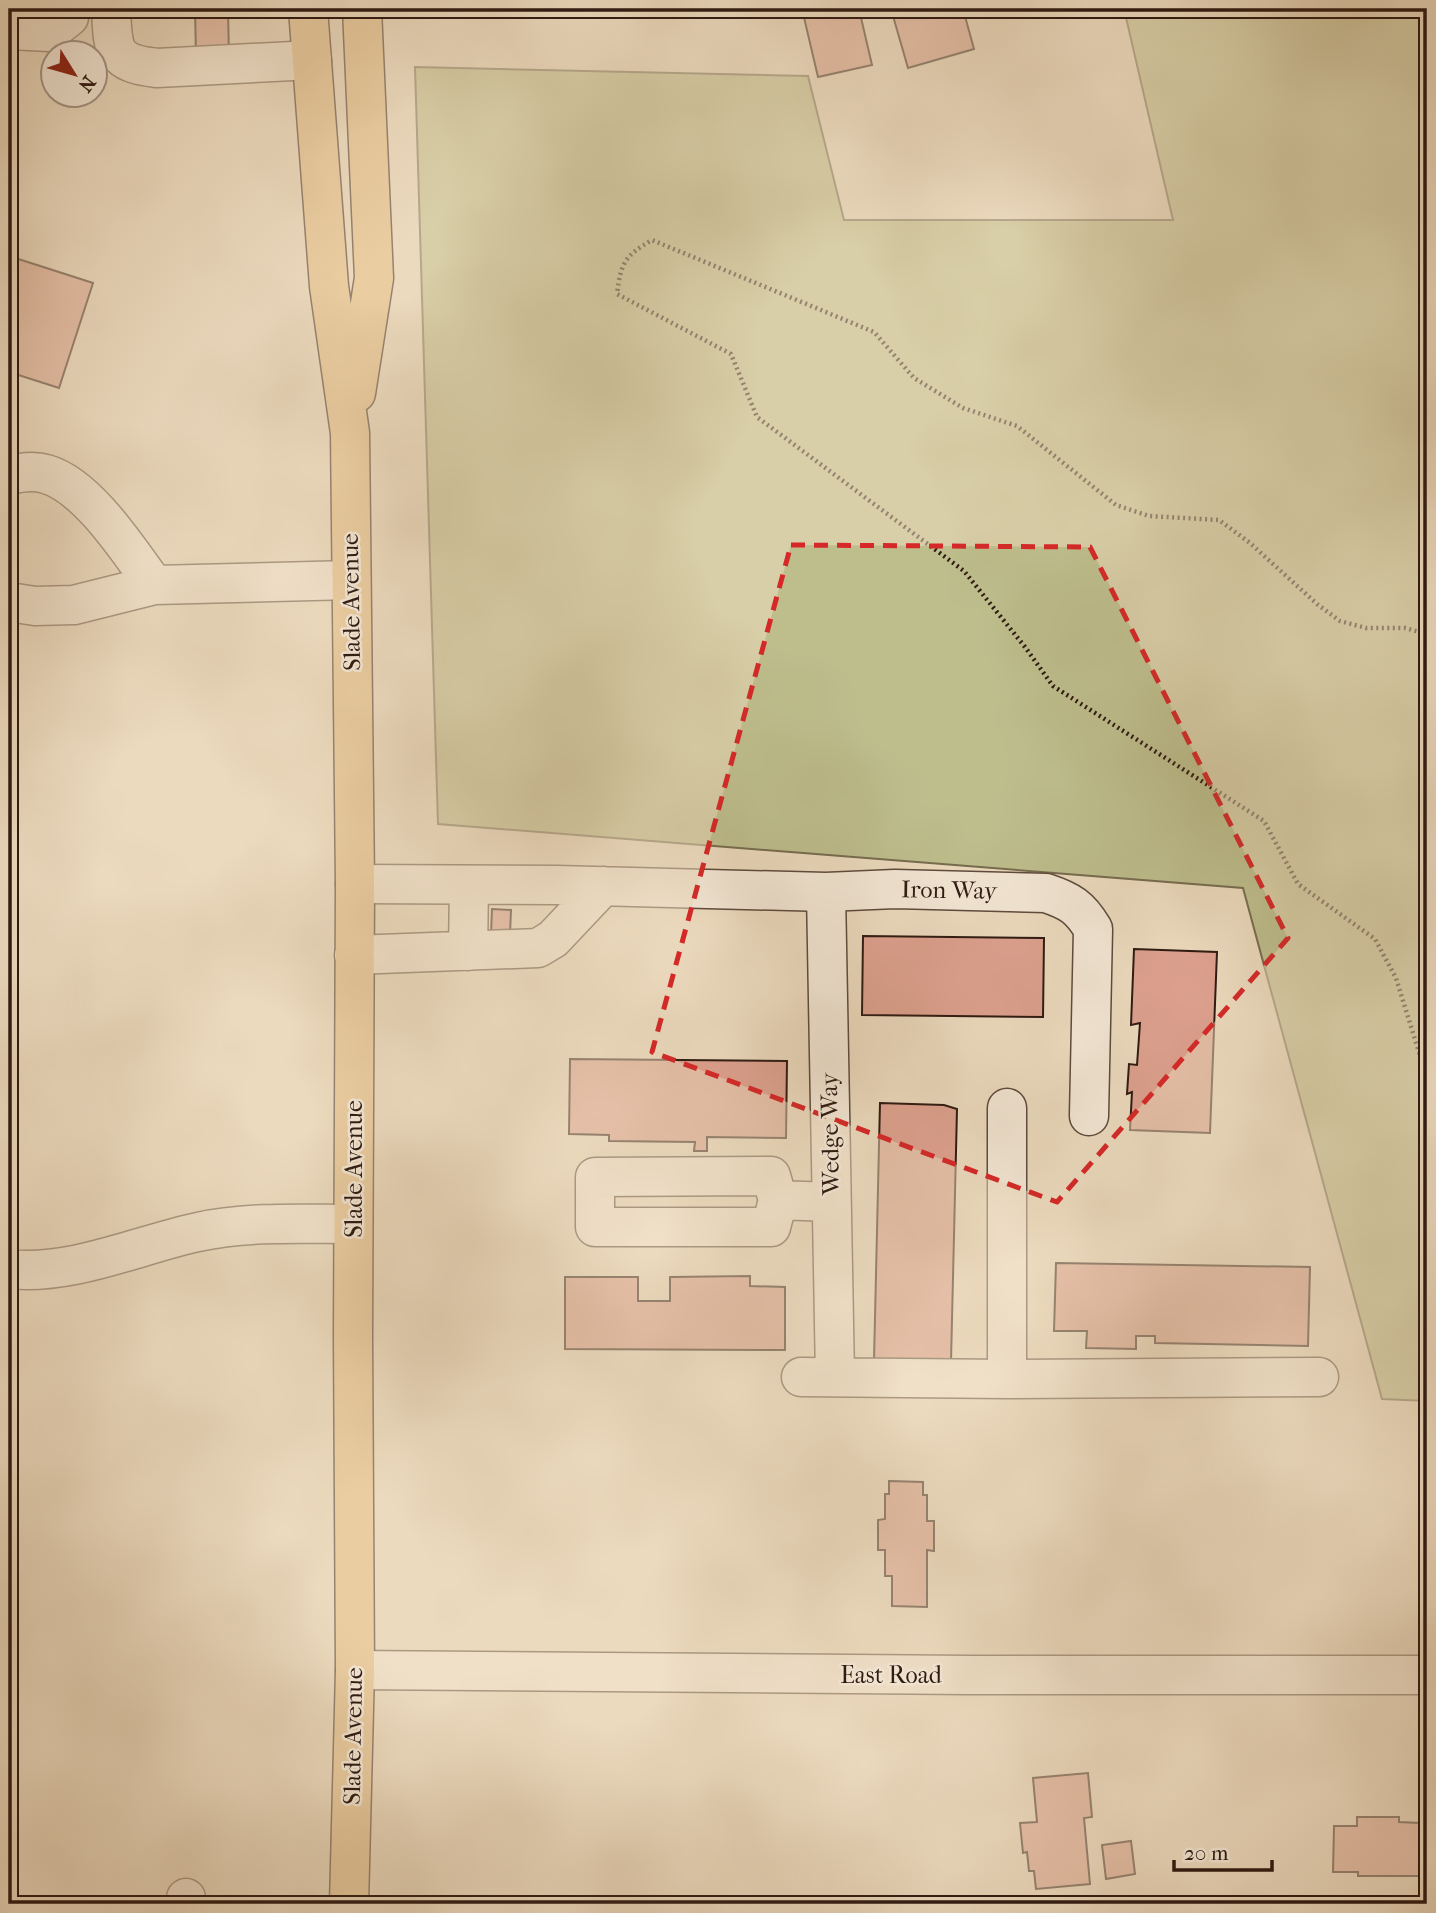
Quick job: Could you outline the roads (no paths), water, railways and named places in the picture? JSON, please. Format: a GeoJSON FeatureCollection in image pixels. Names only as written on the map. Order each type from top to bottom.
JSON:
{"type":"FeatureCollection","features":[{"type":"Feature","properties":{"kind":"main road","name":"Slade Avenue"},"geometry":{"type":"LineString","coordinates":[[308,9],[330,286],[350,433],[355,884],[355,1670],[349,1904]]}},
{"type":"Feature","properties":{"kind":"main road","name":"Slade Avenue"},"geometry":{"type":"LineString","coordinates":[[350,433],[374,278],[362,9]]}},
{"type":"Feature","properties":{"kind":"street"},"geometry":{"type":"LineString","coordinates":[[9,30],[50,32],[69,17],[69,9]]}},
{"type":"Feature","properties":{"kind":"street"},"geometry":{"type":"LineString","coordinates":[[111,9],[113,45],[120,55],[136,65],[157,68],[312,60]]}},
{"type":"Feature","properties":{"kind":"street"},"geometry":{"type":"LineString","coordinates":[[9,475],[26,471],[48,474],[75,490],[96,508],[154,585]]}},
{"type":"Feature","properties":{"kind":"street"},"geometry":{"type":"LineString","coordinates":[[9,602],[35,606],[74,605],[154,585],[351,580]]}},
{"type":"Feature","properties":{"kind":"street","name":"Iron Way"},"geometry":{"type":"LineString","coordinates":[[355,884],[1046,893],[1067,900],[1083,913],[1093,929],[1089,1116]]}},
{"type":"Feature","properties":{"kind":"street"},"geometry":{"type":"LineString","coordinates":[[468,951],[469,885]]}},
{"type":"Feature","properties":{"kind":"street"},"geometry":{"type":"LineString","coordinates":[[354,955],[538,948],[553,939],[603,886]]}},
{"type":"Feature","properties":{"kind":"street","name":"Wedge Way"},"geometry":{"type":"LineString","coordinates":[[827,892],[831,1202],[818,1377],[1319,1377]]}},
{"type":"Feature","properties":{"kind":"street"},"geometry":{"type":"LineString","coordinates":[[1007,1108],[1007,1379]]}},
{"type":"Feature","properties":{"kind":"street"},"geometry":{"type":"LineString","coordinates":[[778,1200],[831,1202]]}},
{"type":"Feature","properties":{"kind":"street"},"geometry":{"type":"LineString","coordinates":[[9,1269],[59,1267],[106,1258],[198,1232],[243,1224],[353,1224]]}},
{"type":"Feature","properties":{"kind":"street","name":"East Road"},"geometry":{"type":"LineString","coordinates":[[355,1670],[969,1675],[1427,1675]]}}]}
